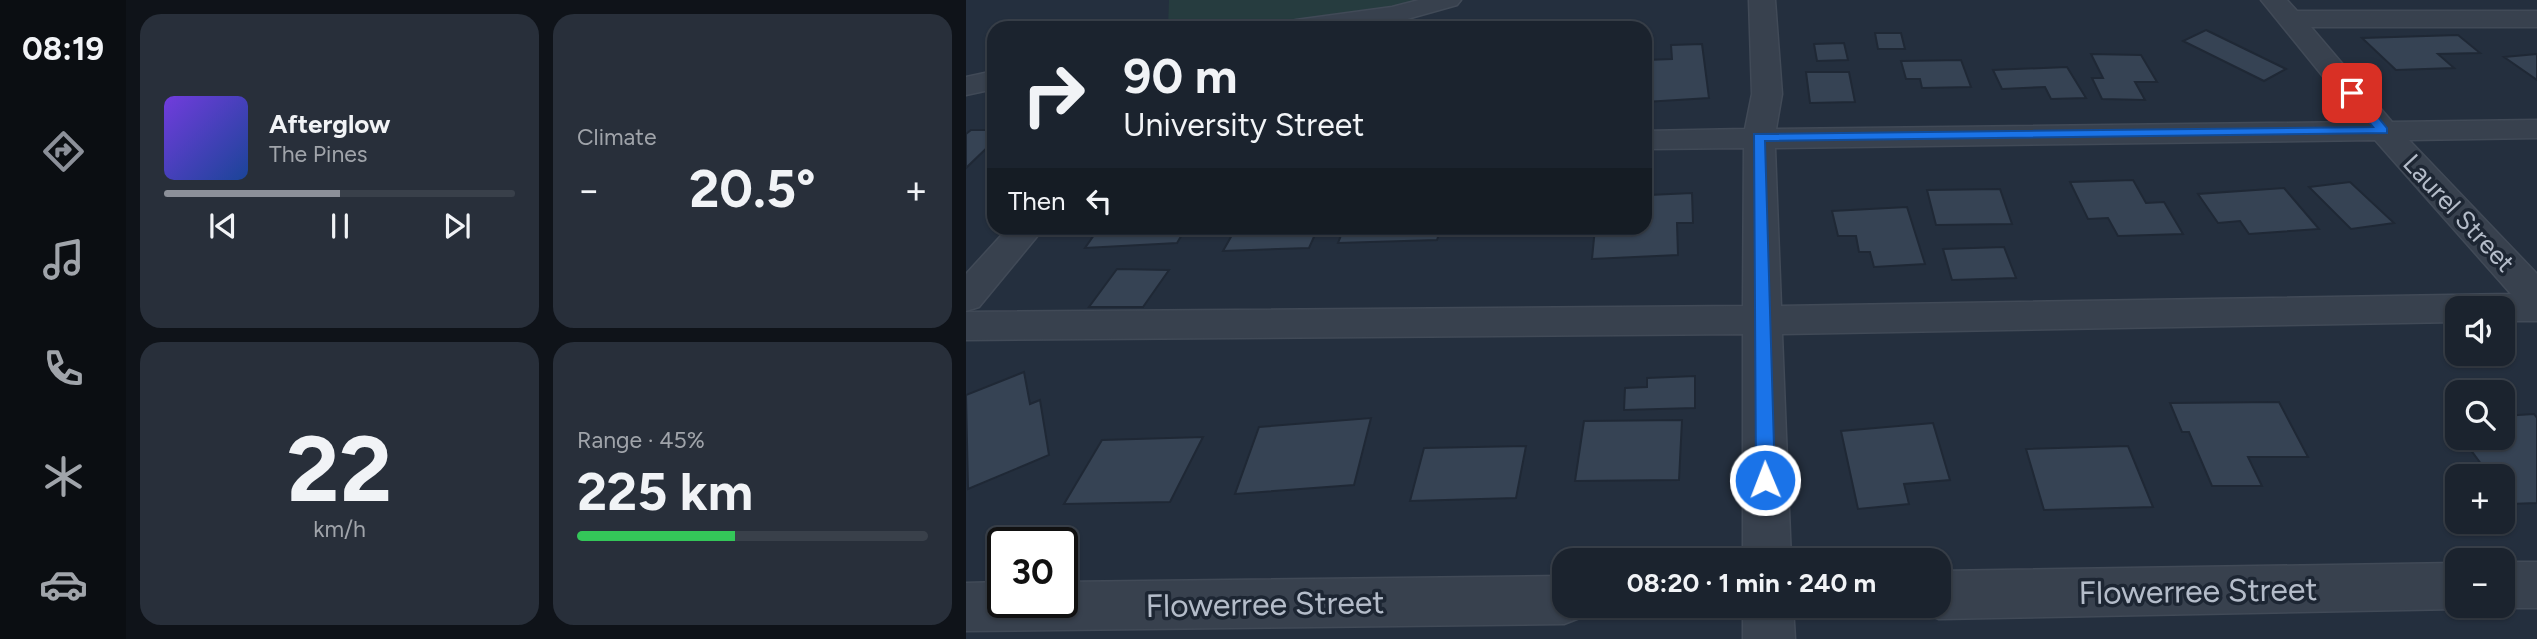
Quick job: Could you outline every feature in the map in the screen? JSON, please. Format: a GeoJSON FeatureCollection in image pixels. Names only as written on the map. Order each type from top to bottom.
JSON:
{"type":"FeatureCollection","features":[{"type":"Feature","properties":{"kind":"street"},"geometry":{"type":"LineString","coordinates":[[1348,21],[1393,15],[1448,0]]}},
{"type":"Feature","properties":{"kind":"street"},"geometry":{"type":"LineString","coordinates":[[1762,0],[1767,94],[1759,137],[1767,548]]}},
{"type":"Feature","properties":{"kind":"street"},"geometry":{"type":"LineString","coordinates":[[2283,10],[2537,19]]}},
{"type":"Feature","properties":{"kind":"street","name":"Laurel Street"},"geometry":{"type":"LineString","coordinates":[[2283,10],[2383,130],[2537,298]]}},
{"type":"Feature","properties":{"kind":"street"},"geometry":{"type":"LineString","coordinates":[[966,86],[987,81]]}},
{"type":"Feature","properties":{"kind":"street"},"geometry":{"type":"LineString","coordinates":[[1652,140],[2537,129]]}},
{"type":"Feature","properties":{"kind":"street"},"geometry":{"type":"LineString","coordinates":[[966,298],[983,261],[1018,235]]}},
{"type":"Feature","properties":{"kind":"street"},"geometry":{"type":"LineString","coordinates":[[2515,307],[2537,307]]}},
{"type":"Feature","properties":{"kind":"street"},"geometry":{"type":"LineString","coordinates":[[966,326],[1762,320],[2445,308]]}},
{"type":"Feature","properties":{"kind":"street"},"geometry":{"type":"LineString","coordinates":[[2515,585],[2537,585]]}},
{"type":"Feature","properties":{"kind":"street","name":"Flowerree Street"},"geometry":{"type":"LineString","coordinates":[[1951,595],[2445,586]]}},
{"type":"Feature","properties":{"kind":"street","name":"Flowerree Street"},"geometry":{"type":"LineString","coordinates":[[966,607],[1552,600]]}},
{"type":"Feature","properties":{"kind":"street"},"geometry":{"type":"LineString","coordinates":[[1768,618],[1769,639]]}},
{"type":"Feature","properties":{"kind":"green space"},"geometry":{"type":"Polygon","coordinates":[[[1169,0],[1434,0],[1399,9],[1307,21],[1168,21],[1169,0]]]}},
{"type":"Feature","properties":{"kind":"building"},"geometry":{"type":"Polygon","coordinates":[[[2206,30],[2286,69],[2264,81],[2183,41],[2206,30]]]}},
{"type":"Feature","properties":{"kind":"building"},"geometry":{"type":"Polygon","coordinates":[[[1875,33],[1901,33],[1905,49],[1878,49],[1875,33]]]}},
{"type":"Feature","properties":{"kind":"building"},"geometry":{"type":"Polygon","coordinates":[[[2458,35],[2480,53],[2438,54],[2454,68],[2396,70],[2362,38],[2458,35]]]}},
{"type":"Feature","properties":{"kind":"building"},"geometry":{"type":"Polygon","coordinates":[[[1844,43],[1848,60],[1817,61],[1814,44],[1844,43]]]}},
{"type":"Feature","properties":{"kind":"building"},"geometry":{"type":"Polygon","coordinates":[[[1702,44],[1709,98],[1652,102],[1652,60],[1672,59],[1671,45],[1702,44]]]}},
{"type":"Feature","properties":{"kind":"building"},"geometry":{"type":"Polygon","coordinates":[[[2091,54],[2141,55],[2157,82],[2135,82],[2145,100],[2102,99],[2092,78],[2103,78],[2091,54]]]}},
{"type":"Feature","properties":{"kind":"building"},"geometry":{"type":"Polygon","coordinates":[[[2537,54],[2537,80],[2504,57],[2537,54]]]}},
{"type":"Feature","properties":{"kind":"building"},"geometry":{"type":"Polygon","coordinates":[[[1961,60],[1971,87],[1922,88],[1920,79],[1906,79],[1901,61],[1961,60]]]}},
{"type":"Feature","properties":{"kind":"building"},"geometry":{"type":"Polygon","coordinates":[[[2067,67],[2086,98],[2051,99],[2045,87],[2002,89],[1993,70],[2067,67]]]}},
{"type":"Feature","properties":{"kind":"building"},"geometry":{"type":"Polygon","coordinates":[[[1806,72],[1849,72],[1855,102],[1810,103],[1806,72]]]}},
{"type":"Feature","properties":{"kind":"building"},"geometry":{"type":"Polygon","coordinates":[[[971,130],[987,130],[987,148],[966,168],[966,134],[971,130]]]}},
{"type":"Feature","properties":{"kind":"building"},"geometry":{"type":"Polygon","coordinates":[[[2133,180],[2146,203],[2164,202],[2183,234],[2118,236],[2108,218],[2088,219],[2070,182],[2133,180]]]}},
{"type":"Feature","properties":{"kind":"building"},"geometry":{"type":"Polygon","coordinates":[[[2350,182],[2394,223],[2351,229],[2309,187],[2350,182]]]}},
{"type":"Feature","properties":{"kind":"building"},"geometry":{"type":"Polygon","coordinates":[[[2284,188],[2319,229],[2249,234],[2240,221],[2218,223],[2198,194],[2284,188]]]}},
{"type":"Feature","properties":{"kind":"building"},"geometry":{"type":"Polygon","coordinates":[[[2000,189],[2012,224],[1936,225],[1927,190],[2000,189]]]}},
{"type":"Feature","properties":{"kind":"building"},"geometry":{"type":"Polygon","coordinates":[[[1692,193],[1693,223],[1677,223],[1678,255],[1592,259],[1594,235],[1652,235],[1652,195],[1692,193]]]}},
{"type":"Feature","properties":{"kind":"building"},"geometry":{"type":"Polygon","coordinates":[[[1907,207],[1925,264],[1874,267],[1870,252],[1859,252],[1856,236],[1838,236],[1832,211],[1907,207]]]}},
{"type":"Feature","properties":{"kind":"building"},"geometry":{"type":"Polygon","coordinates":[[[1094,235],[1182,235],[1177,243],[1085,248],[1094,235]]]}},
{"type":"Feature","properties":{"kind":"building"},"geometry":{"type":"Polygon","coordinates":[[[1232,235],[1315,235],[1309,248],[1223,251],[1232,235]]]}},
{"type":"Feature","properties":{"kind":"building"},"geometry":{"type":"Polygon","coordinates":[[[1341,235],[1439,235],[1437,240],[1338,243],[1341,235]]]}},
{"type":"Feature","properties":{"kind":"building"},"geometry":{"type":"Polygon","coordinates":[[[2004,247],[2016,278],[1952,280],[1943,249],[2004,247]]]}},
{"type":"Feature","properties":{"kind":"building"},"geometry":{"type":"Polygon","coordinates":[[[1117,269],[1169,270],[1143,307],[1089,307],[1117,269]]]}},
{"type":"Feature","properties":{"kind":"building"},"geometry":{"type":"Polygon","coordinates":[[[1024,372],[1030,404],[1040,400],[1049,455],[968,489],[966,395],[1024,372]]]}},
{"type":"Feature","properties":{"kind":"building"},"geometry":{"type":"Polygon","coordinates":[[[1695,376],[1695,408],[1624,410],[1625,388],[1647,387],[1647,378],[1695,376]]]}},
{"type":"Feature","properties":{"kind":"building"},"geometry":{"type":"Polygon","coordinates":[[[2279,402],[2308,457],[2248,457],[2262,486],[2212,486],[2189,432],[2182,432],[2170,403],[2279,402]]]}},
{"type":"Feature","properties":{"kind":"building"},"geometry":{"type":"Polygon","coordinates":[[[2534,414],[2537,418],[2537,503],[2515,504],[2515,464],[2481,464],[2471,450],[2515,450],[2515,415],[2534,414]]]}},
{"type":"Feature","properties":{"kind":"building"},"geometry":{"type":"Polygon","coordinates":[[[1371,418],[1354,485],[1235,494],[1259,427],[1371,418]]]}},
{"type":"Feature","properties":{"kind":"building"},"geometry":{"type":"Polygon","coordinates":[[[1682,420],[1679,480],[1575,481],[1584,421],[1682,420]]]}},
{"type":"Feature","properties":{"kind":"building"},"geometry":{"type":"Polygon","coordinates":[[[1933,423],[1950,480],[1904,484],[1909,504],[1858,509],[1841,431],[1933,423]]]}},
{"type":"Feature","properties":{"kind":"building"},"geometry":{"type":"Polygon","coordinates":[[[1203,437],[1170,502],[1064,504],[1102,440],[1203,437]]]}},
{"type":"Feature","properties":{"kind":"building"},"geometry":{"type":"Polygon","coordinates":[[[1526,446],[1516,498],[1410,501],[1424,448],[1526,446]]]}},
{"type":"Feature","properties":{"kind":"building"},"geometry":{"type":"Polygon","coordinates":[[[2128,446],[2153,507],[2044,510],[2026,449],[2128,446]]]}},
{"type":"Feature","properties":{"kind":"route"},"geometry":{"type":"LineString","coordinates":[[1765,480],[1759,137],[2383,130],[2352,93]]}}]}
